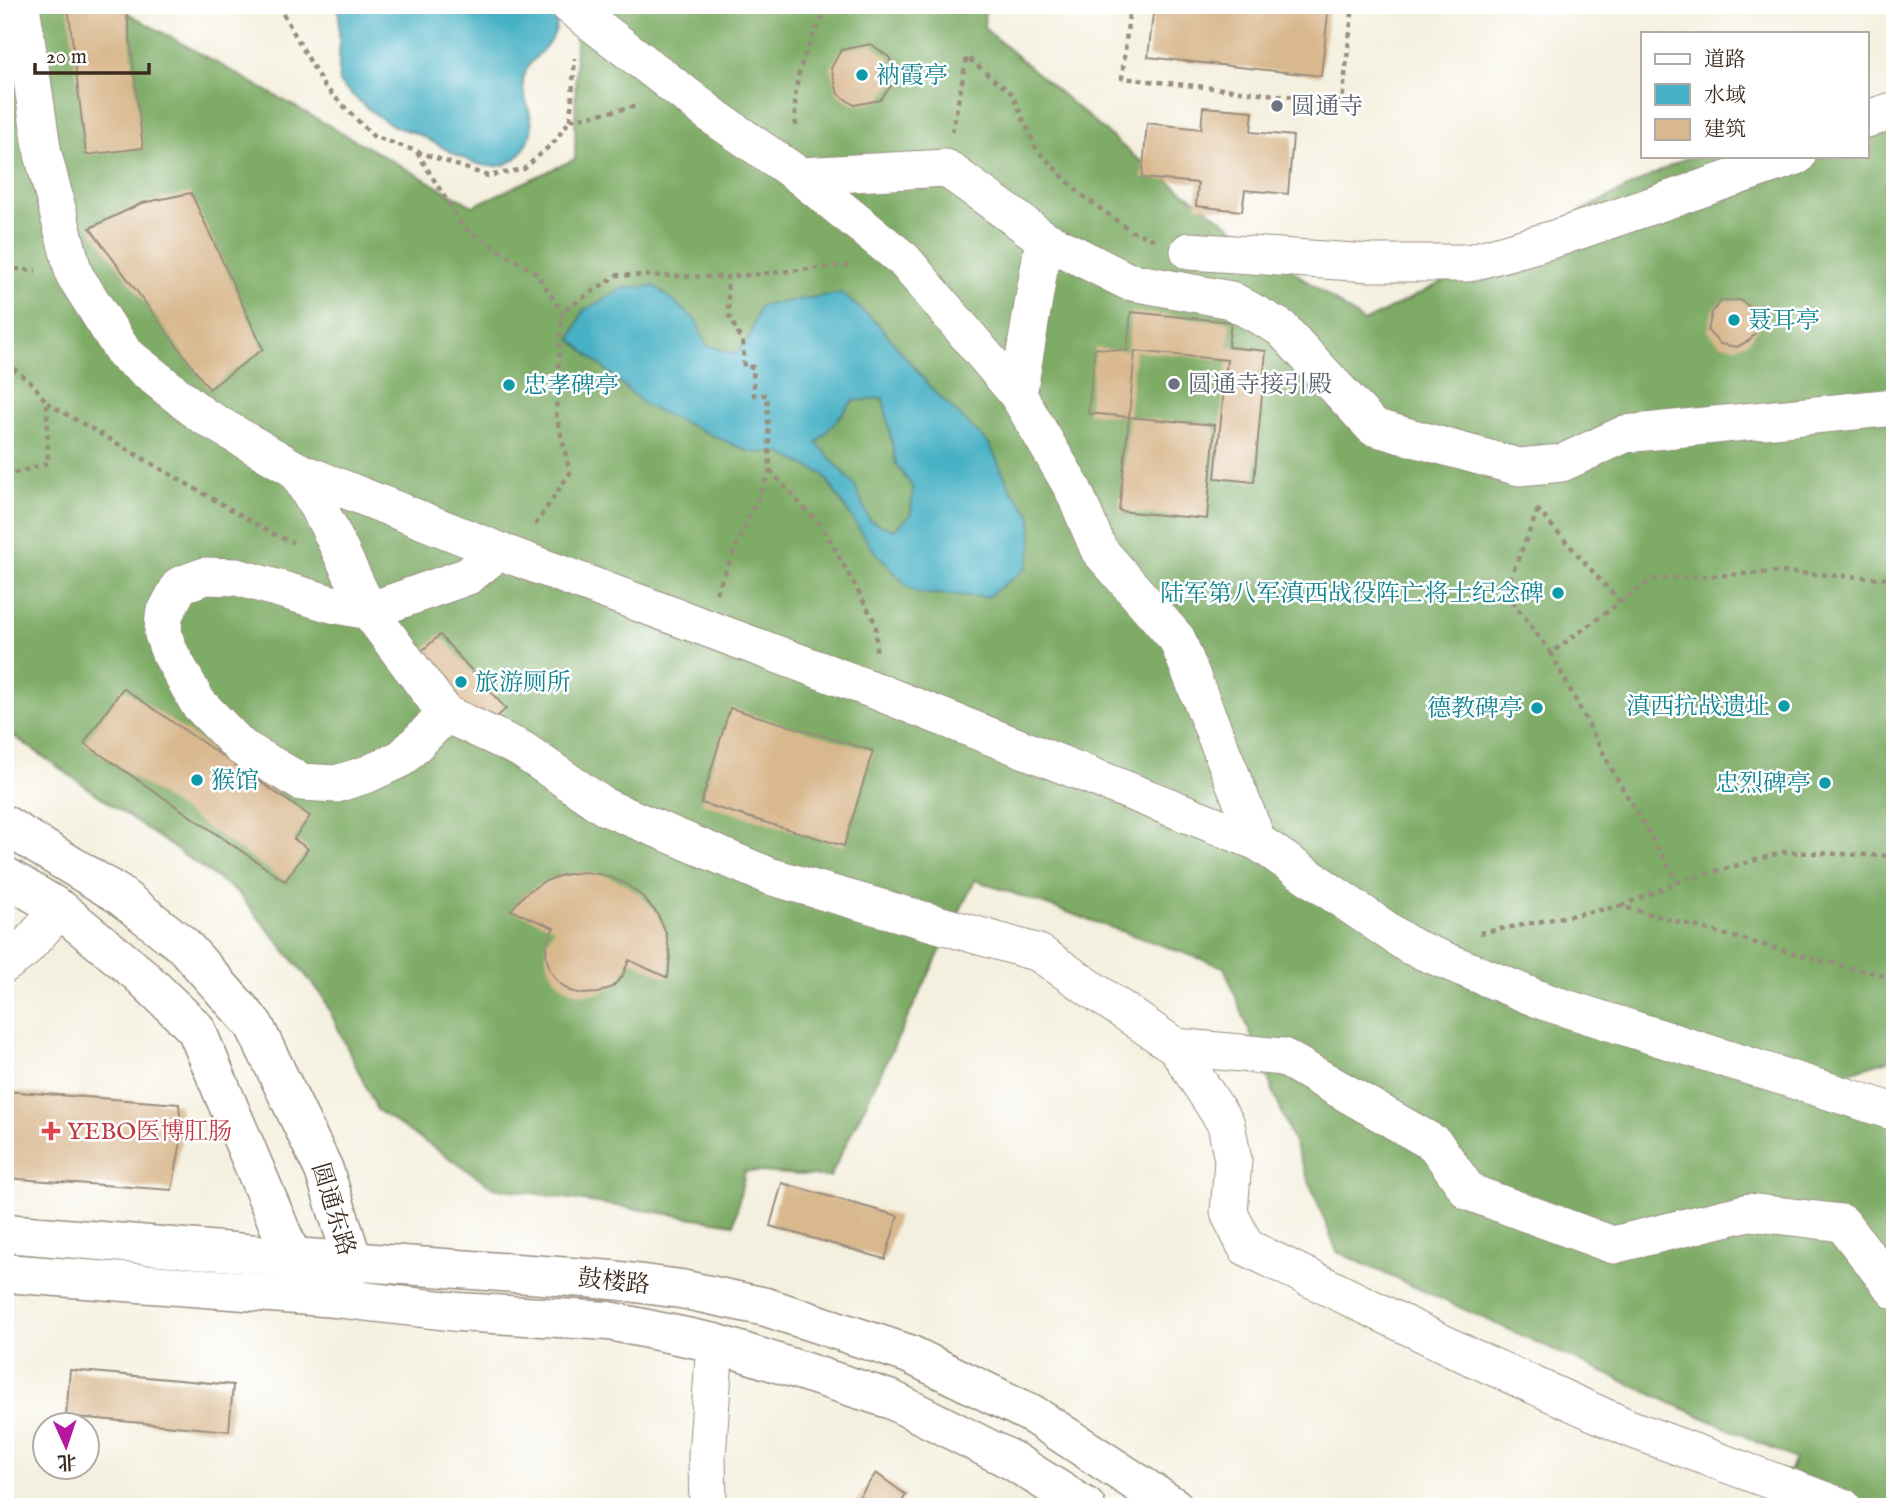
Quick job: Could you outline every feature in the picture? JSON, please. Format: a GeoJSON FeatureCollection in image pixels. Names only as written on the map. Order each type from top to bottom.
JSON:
{"type":"FeatureCollection","features":[{"type":"Feature","properties":{"kind":"main road","name":"圆通东路"},"geometry":{"type":"LineString","coordinates":[[5,825],[118,894],[184,946],[254,1025],[324,1170],[353,1261],[336,1298],[292,1257],[196,1029],[139,974],[60,909],[5,876]]}},
{"type":"Feature","properties":{"kind":"main road","name":"鼓楼路"},"geometry":{"type":"LineString","coordinates":[[5,1233],[613,1280],[681,1289],[766,1307],[909,1354],[1031,1414],[1174,1507]]}},
{"type":"Feature","properties":{"kind":"main road","name":"鼓楼路"},"geometry":{"type":"LineString","coordinates":[[5,1273],[609,1321],[715,1343],[892,1400],[1013,1461],[1086,1507]]}},
{"type":"Feature","properties":{"kind":"street"},"geometry":{"type":"LineString","coordinates":[[21,5],[43,153],[74,274],[124,353],[202,415],[296,470],[499,551],[876,691],[1258,842],[1410,946],[1543,1001],[1895,1112]]}},
{"type":"Feature","properties":{"kind":"street"},"geometry":{"type":"LineString","coordinates":[[574,9],[717,119],[800,176],[904,260],[1018,395],[1073,489],[1099,550],[1177,639],[1258,842]]}},
{"type":"Feature","properties":{"kind":"street"},"geometry":{"type":"LineString","coordinates":[[1868,119],[1895,110]]}},
{"type":"Feature","properties":{"kind":"street"},"geometry":{"type":"LineString","coordinates":[[1189,251],[1369,263],[1469,263],[1554,239],[1791,158]]}},
{"type":"Feature","properties":{"kind":"street"},"geometry":{"type":"LineString","coordinates":[[800,176],[946,168],[1044,239],[1127,281],[1231,300],[1281,328],[1373,427],[1519,467],[1562,463],[1625,434],[1895,407]]}},
{"type":"Feature","properties":{"kind":"street"},"geometry":{"type":"LineString","coordinates":[[1018,395],[1044,239]]}},
{"type":"Feature","properties":{"kind":"street"},"geometry":{"type":"LineString","coordinates":[[296,470],[328,525],[369,611],[446,715],[521,749],[604,807],[769,876],[1039,953],[1176,1047],[1226,1124],[1233,1160],[1228,1213],[1246,1247],[1469,1356],[1630,1429],[1843,1507]]}},
{"type":"Feature","properties":{"kind":"street"},"geometry":{"type":"LineString","coordinates":[[446,715],[402,758],[368,774],[336,784],[301,782],[241,747],[198,703],[169,651],[163,634],[164,615],[180,584],[205,576],[237,577],[332,604],[369,611],[468,576],[499,551]]}},
{"type":"Feature","properties":{"kind":"street"},"geometry":{"type":"LineString","coordinates":[[5,964],[23,951],[60,909]]}},
{"type":"Feature","properties":{"kind":"street"},"geometry":{"type":"LineString","coordinates":[[1176,1047],[1283,1057],[1435,1143],[1469,1192],[1614,1245],[1749,1212],[1842,1223],[1895,1291]]}},
{"type":"Feature","properties":{"kind":"street"},"geometry":{"type":"LineString","coordinates":[[708,1507],[707,1457],[715,1343]]}},
{"type":"Feature","properties":{"kind":"path"},"geometry":{"type":"LineString","coordinates":[[278,5],[324,86],[373,136],[488,176],[524,169],[555,141],[570,120],[574,9]]}},
{"type":"Feature","properties":{"kind":"path"},"geometry":{"type":"LineString","coordinates":[[800,176],[795,115],[798,74],[803,56],[829,5]]}},
{"type":"Feature","properties":{"kind":"path"},"geometry":{"type":"LineString","coordinates":[[1130,5],[1122,78],[1342,102],[1353,5]]}},
{"type":"Feature","properties":{"kind":"path"},"geometry":{"type":"LineString","coordinates":[[946,168],[967,57],[1012,94],[1037,150],[1079,193],[1131,232],[1189,251]]}},
{"type":"Feature","properties":{"kind":"path"},"geometry":{"type":"LineString","coordinates":[[570,120],[687,96]]}},
{"type":"Feature","properties":{"kind":"path"},"geometry":{"type":"LineString","coordinates":[[416,152],[463,227],[535,272],[562,312],[556,413],[570,473],[535,525],[499,551]]}},
{"type":"Feature","properties":{"kind":"path"},"geometry":{"type":"LineString","coordinates":[[562,312],[617,275],[727,276],[904,260]]}},
{"type":"Feature","properties":{"kind":"path"},"geometry":{"type":"LineString","coordinates":[[702,626],[770,470],[767,395],[754,395],[753,367],[744,367],[743,344],[729,315],[727,276]]}},
{"type":"Feature","properties":{"kind":"path"},"geometry":{"type":"LineString","coordinates":[[5,362],[34,385],[47,403],[277,536],[323,555],[341,554]]}},
{"type":"Feature","properties":{"kind":"path"},"geometry":{"type":"LineString","coordinates":[[5,476],[48,463],[47,403]]}},
{"type":"Feature","properties":{"kind":"path"},"geometry":{"type":"LineString","coordinates":[[1519,467],[1538,510],[1620,602]]}},
{"type":"Feature","properties":{"kind":"path"},"geometry":{"type":"LineString","coordinates":[[770,470],[825,531],[876,624],[876,691]]}},
{"type":"Feature","properties":{"kind":"path"},"geometry":{"type":"LineString","coordinates":[[1538,510],[1505,591],[1551,653],[1616,779],[1678,882]]}},
{"type":"Feature","properties":{"kind":"path"},"geometry":{"type":"LineString","coordinates":[[1551,653],[1652,579],[1780,572],[1895,579]]}},
{"type":"Feature","properties":{"kind":"path"},"geometry":{"type":"LineString","coordinates":[[1476,934],[1622,906],[1678,882],[1784,852],[1895,856]]}},
{"type":"Feature","properties":{"kind":"path"},"geometry":{"type":"LineString","coordinates":[[1622,906],[1822,961],[1895,978]]}},
{"type":"Feature","properties":{"kind":"path"},"geometry":{"type":"LineString","coordinates":[[1886,1507],[1895,1492]]}},
{"type":"Feature","properties":{"kind":"green space"},"geometry":{"type":"Polygon","coordinates":[[[5,5],[113,5],[473,206],[575,159],[576,5],[985,5],[984,28],[1134,156],[1364,322],[1684,159],[1868,158],[1868,124],[1895,119],[1895,1058],[1791,1090],[1895,1114],[1895,1507],[1772,1507],[1795,1459],[1337,1252],[1224,967],[975,880],[830,1177],[745,1171],[734,1224],[493,1187],[377,1110],[322,995],[238,893],[5,730],[5,5]]]}},
{"type":"Feature","properties":{"kind":"water"},"geometry":{"type":"Polygon","coordinates":[[[339,5],[550,5],[558,16],[555,32],[528,67],[523,81],[532,124],[529,139],[519,155],[507,164],[478,164],[420,135],[394,126],[365,106],[339,83],[339,5]]]}},
{"type":"Feature","properties":{"kind":"water"},"geometry":{"type":"Polygon","coordinates":[[[655,286],[696,320],[706,345],[736,354],[748,340],[760,306],[841,293],[878,324],[932,389],[990,445],[1010,488],[1031,515],[1032,547],[1026,569],[987,597],[919,593],[907,586],[871,547],[823,474],[781,453],[750,452],[646,406],[571,339],[583,311],[624,288],[655,286]],[[883,398],[853,401],[817,443],[855,486],[870,521],[894,530],[911,514],[913,488],[896,464],[883,398]]]}},
{"type":"Feature","properties":{"kind":"building"},"geometry":{"type":"Polygon","coordinates":[[[68,5],[126,5],[143,148],[86,155],[68,5]]]}},
{"type":"Feature","properties":{"kind":"building"},"geometry":{"type":"Polygon","coordinates":[[[1154,5],[1329,5],[1321,76],[1148,57],[1154,5]]]}},
{"type":"Feature","properties":{"kind":"building","name":"衲霞亭"},"geometry":{"type":"Polygon","coordinates":[[[871,44],[890,58],[894,82],[880,100],[854,105],[838,94],[831,68],[841,50],[871,44]]]}},
{"type":"Feature","properties":{"kind":"building"},"geometry":{"type":"Polygon","coordinates":[[[1203,107],[1253,111],[1251,132],[1293,136],[1288,194],[1245,190],[1242,211],[1196,206],[1198,183],[1142,178],[1147,123],[1201,129],[1203,107]]]}},
{"type":"Feature","properties":{"kind":"building"},"geometry":{"type":"Polygon","coordinates":[[[191,193],[263,349],[209,389],[90,228],[142,203],[191,193]]]}},
{"type":"Feature","properties":{"kind":"building","name":"聂耳亭"},"geometry":{"type":"Polygon","coordinates":[[[1740,300],[1757,312],[1758,329],[1750,340],[1737,347],[1720,344],[1708,331],[1712,312],[1721,301],[1740,300]]]}},
{"type":"Feature","properties":{"kind":"building"},"geometry":{"type":"Polygon","coordinates":[[[1131,312],[1231,322],[1228,347],[1266,351],[1254,482],[1215,478],[1227,360],[1135,351],[1129,417],[1088,413],[1095,348],[1127,351],[1131,312]]]}},
{"type":"Feature","properties":{"kind":"building"},"geometry":{"type":"Polygon","coordinates":[[[1129,417],[1215,425],[1207,519],[1119,511],[1129,417]]]}},
{"type":"Feature","properties":{"kind":"building","name":"旅游厕所"},"geometry":{"type":"Polygon","coordinates":[[[440,635],[506,709],[483,729],[417,655],[440,635]]]}},
{"type":"Feature","properties":{"kind":"building","name":"猴馆"},"geometry":{"type":"Polygon","coordinates":[[[123,688],[310,816],[294,839],[308,849],[285,881],[84,743],[123,688]]]}},
{"type":"Feature","properties":{"kind":"building"},"geometry":{"type":"Polygon","coordinates":[[[730,708],[873,751],[844,846],[701,803],[730,708]]]}},
{"type":"Feature","properties":{"kind":"building"},"geometry":{"type":"Polygon","coordinates":[[[583,872],[604,875],[624,883],[642,896],[657,913],[666,933],[670,955],[668,978],[629,960],[622,977],[612,987],[598,993],[570,991],[558,982],[550,970],[546,956],[547,941],[554,928],[511,910],[525,894],[543,882],[562,875],[583,872]]]}},
{"type":"Feature","properties":{"kind":"building"},"geometry":{"type":"Polygon","coordinates":[[[5,1091],[179,1104],[182,1136],[172,1190],[5,1178],[5,1091]]]}},
{"type":"Feature","properties":{"kind":"building"},"geometry":{"type":"Polygon","coordinates":[[[782,1183],[898,1216],[885,1259],[770,1226],[782,1183]]]}},
{"type":"Feature","properties":{"kind":"building"},"geometry":{"type":"Polygon","coordinates":[[[70,1370],[233,1385],[229,1431],[102,1419],[102,1410],[67,1410],[70,1370]]]}},
{"type":"Feature","properties":{"kind":"building"},"geometry":{"type":"Polygon","coordinates":[[[876,1473],[906,1495],[898,1507],[852,1507],[876,1473]]]}},
{"type":"Feature","properties":{"kind":"place","name":"衲霞亭"},"geometry":{"type":"Point","coordinates":[862,75]}},
{"type":"Feature","properties":{"kind":"place","name":"圆通寺"},"geometry":{"type":"Point","coordinates":[1277,106]}},
{"type":"Feature","properties":{"kind":"place","name":"聂耳亭"},"geometry":{"type":"Point","coordinates":[1734,320]}},
{"type":"Feature","properties":{"kind":"place","name":"圆通寺接引殿"},"geometry":{"type":"Point","coordinates":[1174,384]}},
{"type":"Feature","properties":{"kind":"place","name":"忠孝碑亭"},"geometry":{"type":"Point","coordinates":[509,385]}},
{"type":"Feature","properties":{"kind":"place","name":"陆军第八军滇西战役阵亡将士纪念碑"},"geometry":{"type":"Point","coordinates":[1558,593]}},
{"type":"Feature","properties":{"kind":"place","name":"旅游厕所"},"geometry":{"type":"Point","coordinates":[461,682]}},
{"type":"Feature","properties":{"kind":"place","name":"滇西抗战遗址"},"geometry":{"type":"Point","coordinates":[1784,706]}},
{"type":"Feature","properties":{"kind":"place","name":"德教碑亭"},"geometry":{"type":"Point","coordinates":[1537,708]}},
{"type":"Feature","properties":{"kind":"place","name":"猴馆"},"geometry":{"type":"Point","coordinates":[197,780]}},
{"type":"Feature","properties":{"kind":"place","name":"忠烈碑亭"},"geometry":{"type":"Point","coordinates":[1825,783]}},
{"type":"Feature","properties":{"kind":"place","name":"YEBO医博肛肠"},"geometry":{"type":"Point","coordinates":[51,1131]}}]}
